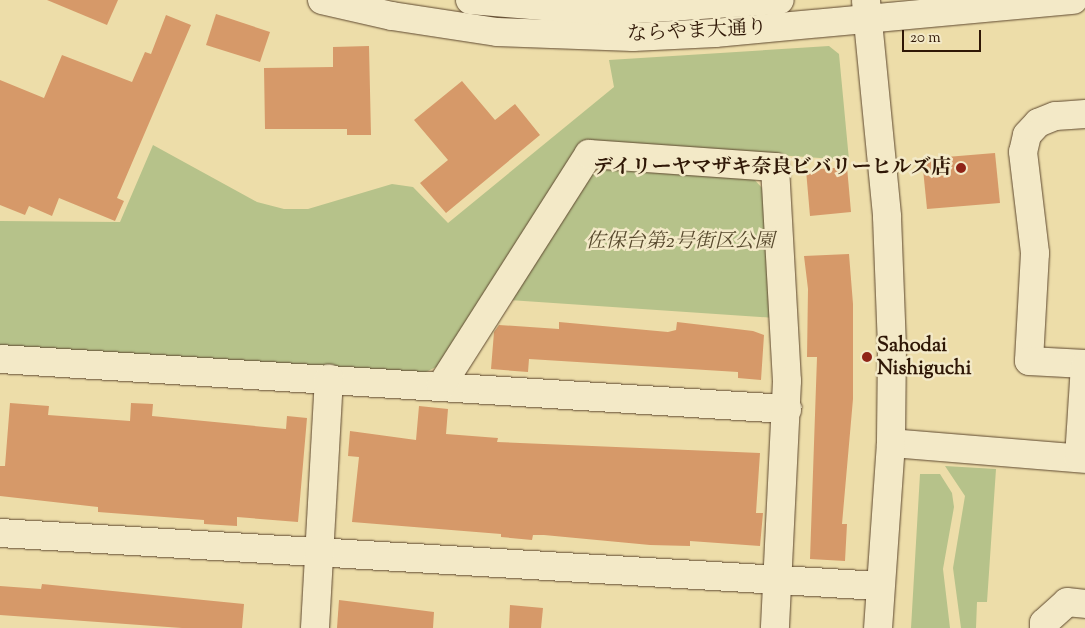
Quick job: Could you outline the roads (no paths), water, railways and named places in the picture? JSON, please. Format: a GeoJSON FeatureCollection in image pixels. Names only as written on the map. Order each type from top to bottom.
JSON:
{"type":"FeatureCollection","features":[{"type":"Feature","properties":{"kind":"street","name":"ならやま大通り"},"geometry":{"type":"LineString","coordinates":[[322,0],[446,25],[548,36],[633,38],[715,34],[867,10],[1073,0]]}},
{"type":"Feature","properties":{"kind":"street","name":"ならやま大通り"},"geometry":{"type":"LineString","coordinates":[[470,0],[604,11],[780,0]]}},
{"type":"Feature","properties":{"kind":"street"},"geometry":{"type":"LineString","coordinates":[[867,10],[888,218],[891,444],[878,628]]}},
{"type":"Feature","properties":{"kind":"street"},"geometry":{"type":"LineString","coordinates":[[891,444],[1082,458],[1085,365],[1029,361],[1035,252],[1023,152],[1026,135],[1038,123],[1055,116],[1085,114]]}},
{"type":"Feature","properties":{"kind":"street"},"geometry":{"type":"LineString","coordinates":[[440,386],[589,154],[775,167],[786,319],[787,409],[775,628]]}},
{"type":"Feature","properties":{"kind":"street"},"geometry":{"type":"LineString","coordinates":[[0,359],[329,378],[787,409]]}},
{"type":"Feature","properties":{"kind":"street"},"geometry":{"type":"LineString","coordinates":[[315,628],[329,378]]}},
{"type":"Feature","properties":{"kind":"street"},"geometry":{"type":"LineString","coordinates":[[0,534],[880,586]]}},
{"type":"Feature","properties":{"kind":"street"},"geometry":{"type":"LineString","coordinates":[[1044,628],[1044,623],[1067,602],[1085,604]]}},
{"type":"Feature","properties":{"kind":"place","name":"デイリーヤマザキ奈良ビバリーヒルズ店"},"geometry":{"type":"Point","coordinates":[961,168]}},
{"type":"Feature","properties":{"kind":"place","name":"Sahodai Nishiguchi"},"geometry":{"type":"Point","coordinates":[867,357]}},
{"type":"Feature","properties":{"kind":"park label","name":"佐保台第2号街区公園"},"geometry":{"type":"Point","coordinates":[680,242]}}]}
